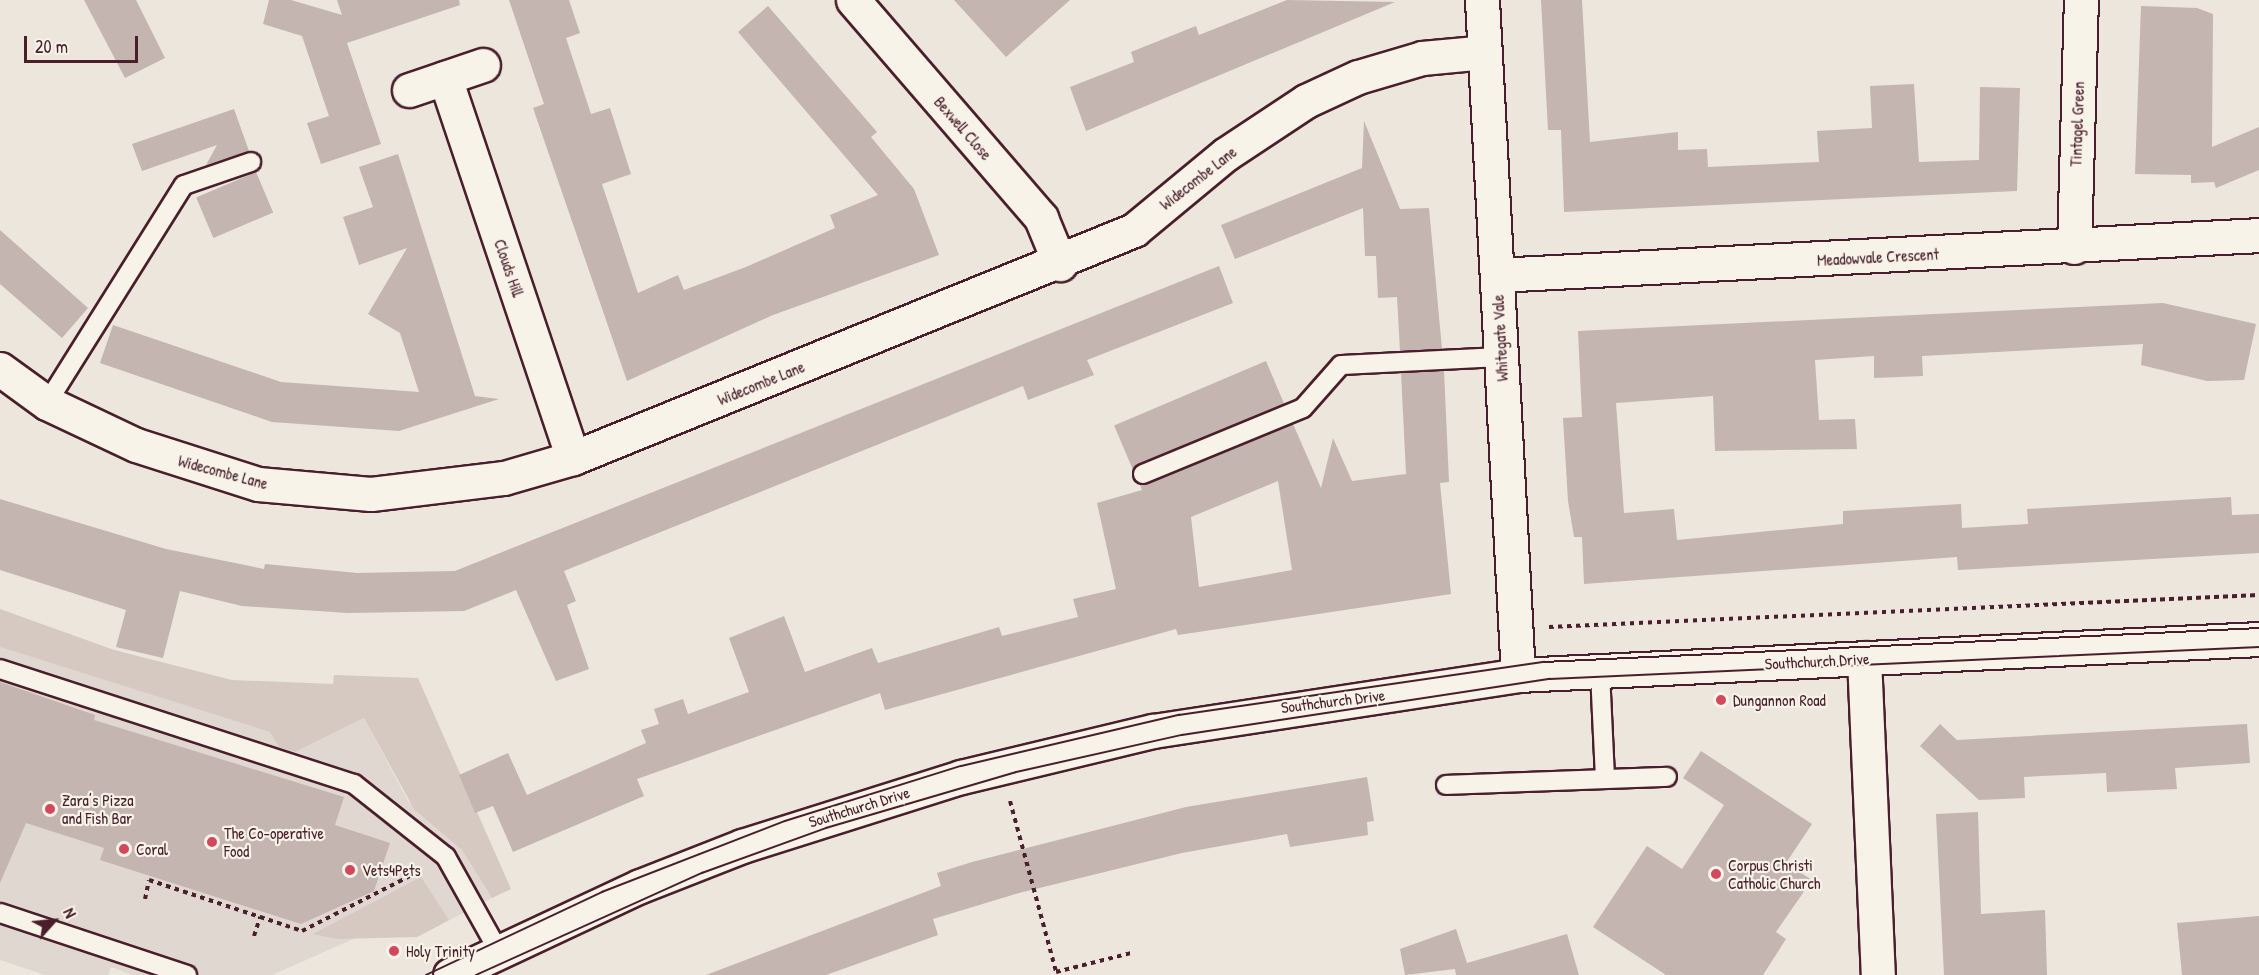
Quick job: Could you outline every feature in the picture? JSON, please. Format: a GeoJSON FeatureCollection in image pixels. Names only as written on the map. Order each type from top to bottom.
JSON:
{"type":"FeatureCollection","features":[{"type":"Feature","properties":{"kind":"street","name":"Bexwell Close"},"geometry":{"type":"LineString","coordinates":[[853,0],[1041,218],[1060,264]]}},
{"type":"Feature","properties":{"kind":"street","name":"Whitegate Vale"},"geometry":{"type":"LineString","coordinates":[[1482,0],[1518,675]]}},
{"type":"Feature","properties":{"kind":"street","name":"Tintagel Green"},"geometry":{"type":"LineString","coordinates":[[2074,247],[2080,0]]}},
{"type":"Feature","properties":{"kind":"street","name":"Widecombe Lane"},"geometry":{"type":"LineString","coordinates":[[0,369],[47,403],[198,468],[309,490],[371,494],[435,489],[573,458],[1060,264],[1134,230],[1226,154],[1306,101],[1358,77],[1422,58],[1485,52]]}},
{"type":"Feature","properties":{"kind":"street"},"geometry":{"type":"LineString","coordinates":[[409,90],[483,65]]}},
{"type":"Feature","properties":{"kind":"street","name":"Clouds Hill"},"geometry":{"type":"LineString","coordinates":[[445,78],[573,458]]}},
{"type":"Feature","properties":{"kind":"street","name":"Meadowvale Crescent"},"geometry":{"type":"LineString","coordinates":[[1497,275],[2074,247],[2259,235]]}},
{"type":"Feature","properties":{"kind":"street","name":"Southchurch Drive"},"geometry":{"type":"LineString","coordinates":[[450,975],[742,846],[1001,767],[1286,707],[1518,675],[2259,639]]}},
{"type":"Feature","properties":{"kind":"street"},"geometry":{"type":"LineString","coordinates":[[1864,658],[1878,975]]}},
{"type":"Feature","properties":{"kind":"lane"},"geometry":{"type":"LineString","coordinates":[[47,403],[184,185],[251,162]]}},
{"type":"Feature","properties":{"kind":"lane"},"geometry":{"type":"LineString","coordinates":[[1143,474],[1303,408],[1341,365],[1501,357]]}},
{"type":"Feature","properties":{"kind":"lane"},"geometry":{"type":"LineString","coordinates":[[0,669],[354,784],[446,857],[500,952]]}},
{"type":"Feature","properties":{"kind":"lane"},"geometry":{"type":"LineString","coordinates":[[1600,672],[1605,779]]}},
{"type":"Feature","properties":{"kind":"lane"},"geometry":{"type":"LineString","coordinates":[[1446,785],[1667,777]]}},
{"type":"Feature","properties":{"kind":"lane"},"geometry":{"type":"LineString","coordinates":[[0,913],[188,975]]}},
{"type":"Feature","properties":{"kind":"path"},"geometry":{"type":"LineString","coordinates":[[1537,627],[2259,596]]}},
{"type":"Feature","properties":{"kind":"path"},"geometry":{"type":"LineString","coordinates":[[1001,767],[1056,972],[1131,953]]}},
{"type":"Feature","properties":{"kind":"path"},"geometry":{"type":"LineString","coordinates":[[145,899],[149,880],[302,931],[446,857]]}},
{"type":"Feature","properties":{"kind":"path"},"geometry":{"type":"LineString","coordinates":[[254,936],[260,917]]}},
{"type":"Feature","properties":{"kind":"shaded area"},"geometry":{"type":"Polygon","coordinates":[[[0,609],[114,650],[232,680],[333,684],[334,675],[418,678],[511,889],[492,898],[462,850],[414,809],[364,718],[295,752],[279,747],[270,732],[0,647],[0,609]]]}},
{"type":"Feature","properties":{"kind":"shaded area"},"geometry":{"type":"Polygon","coordinates":[[[0,647],[271,732],[279,747],[295,752],[364,718],[408,801],[462,850],[492,898],[417,937],[360,936],[272,975],[133,975],[111,967],[108,975],[45,975],[0,960],[0,647]]]}},
{"type":"Feature","properties":{"kind":"shaded area"},"geometry":{"type":"Polygon","coordinates":[[[421,877],[449,920],[417,937],[337,939],[313,934],[421,877]]]}},
{"type":"Feature","properties":{"kind":"building"},"geometry":{"type":"Polygon","coordinates":[[[84,0],[136,0],[165,58],[125,78],[84,0]]]}},
{"type":"Feature","properties":{"kind":"building"},"geometry":{"type":"Polygon","coordinates":[[[269,0],[291,0],[342,15],[337,0],[459,0],[460,5],[347,43],[381,144],[321,164],[307,123],[329,116],[302,36],[263,24],[269,0]]]}},
{"type":"Feature","properties":{"kind":"building"},"geometry":{"type":"Polygon","coordinates":[[[509,0],[569,0],[580,33],[566,38],[591,114],[610,108],[631,174],[602,184],[638,293],[678,275],[684,290],[746,267],[835,228],[830,215],[878,195],[738,32],[768,6],[877,132],[871,137],[914,189],[939,255],[773,315],[627,381],[533,108],[544,104],[509,0]]]}},
{"type":"Feature","properties":{"kind":"building"},"geometry":{"type":"Polygon","coordinates":[[[954,0],[1070,0],[1006,57],[954,0]]]}},
{"type":"Feature","properties":{"kind":"building"},"geometry":{"type":"Polygon","coordinates":[[[1287,0],[1395,2],[1086,131],[1070,87],[1134,62],[1131,52],[1196,26],[1199,35],[1287,0]]]}},
{"type":"Feature","properties":{"kind":"building"},"geometry":{"type":"Polygon","coordinates":[[[1541,0],[1582,0],[1590,142],[1678,132],[1678,150],[1707,149],[1708,167],[1819,162],[1817,131],[1872,128],[1870,86],[1914,84],[1919,162],[1979,160],[1980,87],[2020,88],[2017,191],[1564,212],[1561,130],[1548,130],[1541,0]]]}},
{"type":"Feature","properties":{"kind":"building"},"geometry":{"type":"Polygon","coordinates":[[[2141,6],[2197,8],[2213,14],[2212,147],[2259,127],[2259,170],[2216,188],[2214,182],[2191,183],[2191,175],[2135,174],[2141,6]]]}},
{"type":"Feature","properties":{"kind":"building"},"geometry":{"type":"Polygon","coordinates":[[[234,109],[249,151],[206,165],[217,145],[142,171],[132,144],[234,109]]]}},
{"type":"Feature","properties":{"kind":"building"},"geometry":{"type":"Polygon","coordinates":[[[1364,121],[1400,209],[1429,208],[1442,349],[1400,351],[1397,297],[1378,298],[1376,256],[1365,256],[1363,208],[1235,259],[1221,225],[1362,168],[1364,121]]]}},
{"type":"Feature","properties":{"kind":"building"},"geometry":{"type":"Polygon","coordinates":[[[398,154],[475,396],[499,399],[399,431],[272,422],[100,363],[113,325],[281,382],[419,392],[400,333],[368,314],[407,248],[359,265],[343,217],[373,207],[359,167],[398,154]]]}},
{"type":"Feature","properties":{"kind":"building"},"geometry":{"type":"Polygon","coordinates":[[[256,172],[273,213],[213,238],[196,197],[256,172]]]}},
{"type":"Feature","properties":{"kind":"building"},"geometry":{"type":"Polygon","coordinates":[[[0,230],[88,308],[62,338],[0,284],[0,230]]]}},
{"type":"Feature","properties":{"kind":"building"},"geometry":{"type":"Polygon","coordinates":[[[1219,266],[1233,303],[1087,360],[1094,375],[1028,400],[1023,386],[564,571],[576,601],[567,605],[589,669],[556,681],[516,590],[464,611],[348,613],[242,606],[180,591],[163,658],[116,647],[126,610],[0,570],[0,499],[166,549],[264,569],[265,564],[357,573],[455,571],[1219,266]]]}},
{"type":"Feature","properties":{"kind":"building"},"geometry":{"type":"Polygon","coordinates":[[[2163,303],[2256,324],[2244,380],[2207,381],[2141,365],[2143,344],[1922,356],[1923,376],[1874,378],[1874,356],[1815,360],[1819,420],[1855,419],[1857,449],[1715,451],[1713,396],[1616,403],[1624,513],[1674,509],[1677,540],[1843,524],[1843,511],[1961,504],[1962,528],[2028,524],[2027,509],[2231,497],[2232,515],[2259,514],[2259,553],[1958,570],[1957,557],[1584,584],[1582,537],[1574,537],[1568,501],[1563,418],[1582,417],[1578,331],[2163,303]]]}},
{"type":"Feature","properties":{"kind":"building"},"geometry":{"type":"Polygon","coordinates":[[[1266,361],[1284,404],[1132,469],[1114,425],[1266,361]]]}},
{"type":"Feature","properties":{"kind":"building"},"geometry":{"type":"Polygon","coordinates":[[[1444,371],[1449,482],[1440,483],[1451,594],[1178,635],[1176,629],[885,710],[880,693],[637,779],[644,796],[513,852],[493,806],[475,813],[459,775],[508,753],[527,795],[646,743],[641,730],[659,724],[654,709],[683,699],[688,714],[749,692],[729,638],[784,616],[805,672],[872,648],[878,663],[999,627],[1002,636],[1078,617],[1073,599],[1116,589],[1097,503],[1142,490],[1140,485],[1293,424],[1321,488],[1333,438],[1352,481],[1406,474],[1401,373],[1444,371]],[[1278,481],[1191,517],[1199,587],[1292,570],[1278,481]]]}},
{"type":"Feature","properties":{"kind":"building"},"geometry":{"type":"Polygon","coordinates":[[[0,682],[95,715],[94,720],[344,797],[335,825],[390,843],[374,891],[301,924],[100,860],[104,848],[26,823],[0,883],[0,682]]]}},
{"type":"Feature","properties":{"kind":"building"},"geometry":{"type":"Polygon","coordinates":[[[1940,724],[1957,740],[2247,724],[2250,763],[2175,768],[2177,789],[2107,792],[2106,773],[2024,777],[2025,798],[1979,800],[1920,746],[1940,724]]]}},
{"type":"Feature","properties":{"kind":"building","name":"Corpus Christi Catholic Church"},"geometry":{"type":"Polygon","coordinates":[[[1701,751],[1812,824],[1786,863],[1812,880],[1776,932],[1786,939],[1763,975],[1666,975],[1593,927],[1647,846],[1682,869],[1724,805],[1683,778],[1701,751]]]}},
{"type":"Feature","properties":{"kind":"building"},"geometry":{"type":"Polygon","coordinates":[[[1367,777],[1374,821],[1367,822],[1368,835],[1290,847],[1287,834],[1182,853],[1019,893],[933,919],[938,935],[826,975],[706,975],[941,886],[937,873],[972,862],[1186,807],[1367,777]]]}},
{"type":"Feature","properties":{"kind":"building"},"geometry":{"type":"Polygon","coordinates":[[[1978,812],[1981,914],[2045,910],[2047,975],[1944,975],[1936,814],[1978,812]]]}},
{"type":"Feature","properties":{"kind":"building"},"geometry":{"type":"Polygon","coordinates":[[[2259,916],[2259,975],[2182,975],[2177,923],[2259,916]]]}},
{"type":"Feature","properties":{"kind":"building"},"geometry":{"type":"Polygon","coordinates":[[[1456,929],[1467,963],[1567,934],[1579,975],[1456,975],[1455,969],[1405,975],[1400,949],[1456,929]]]}},
{"type":"Feature","properties":{"kind":"tram line"},"geometry":{"type":"LineString","coordinates":[[426,975],[602,892],[785,821],[961,766],[1179,715],[1544,662],[2259,628]]}},
{"type":"Feature","properties":{"kind":"tram line"},"geometry":{"type":"LineString","coordinates":[[476,975],[702,873],[826,828],[1016,772],[1182,735],[1550,679],[2259,647]]}},
{"type":"Feature","properties":{"kind":"place","name":"Dungannon Road"},"geometry":{"type":"Point","coordinates":[1721,700]}},
{"type":"Feature","properties":{"kind":"place","name":"Zara’s Pizza and Fish Bar"},"geometry":{"type":"Point","coordinates":[50,809]}},
{"type":"Feature","properties":{"kind":"place","name":"The Co-operative Food"},"geometry":{"type":"Point","coordinates":[212,842]}},
{"type":"Feature","properties":{"kind":"place","name":"Coral"},"geometry":{"type":"Point","coordinates":[124,849]}},
{"type":"Feature","properties":{"kind":"place","name":"Vets4Pets"},"geometry":{"type":"Point","coordinates":[350,870]}},
{"type":"Feature","properties":{"kind":"place","name":"Corpus Christi Catholic Church"},"geometry":{"type":"Point","coordinates":[1716,874]}},
{"type":"Feature","properties":{"kind":"place","name":"Holy Trinity"},"geometry":{"type":"Point","coordinates":[394,951]}}]}
